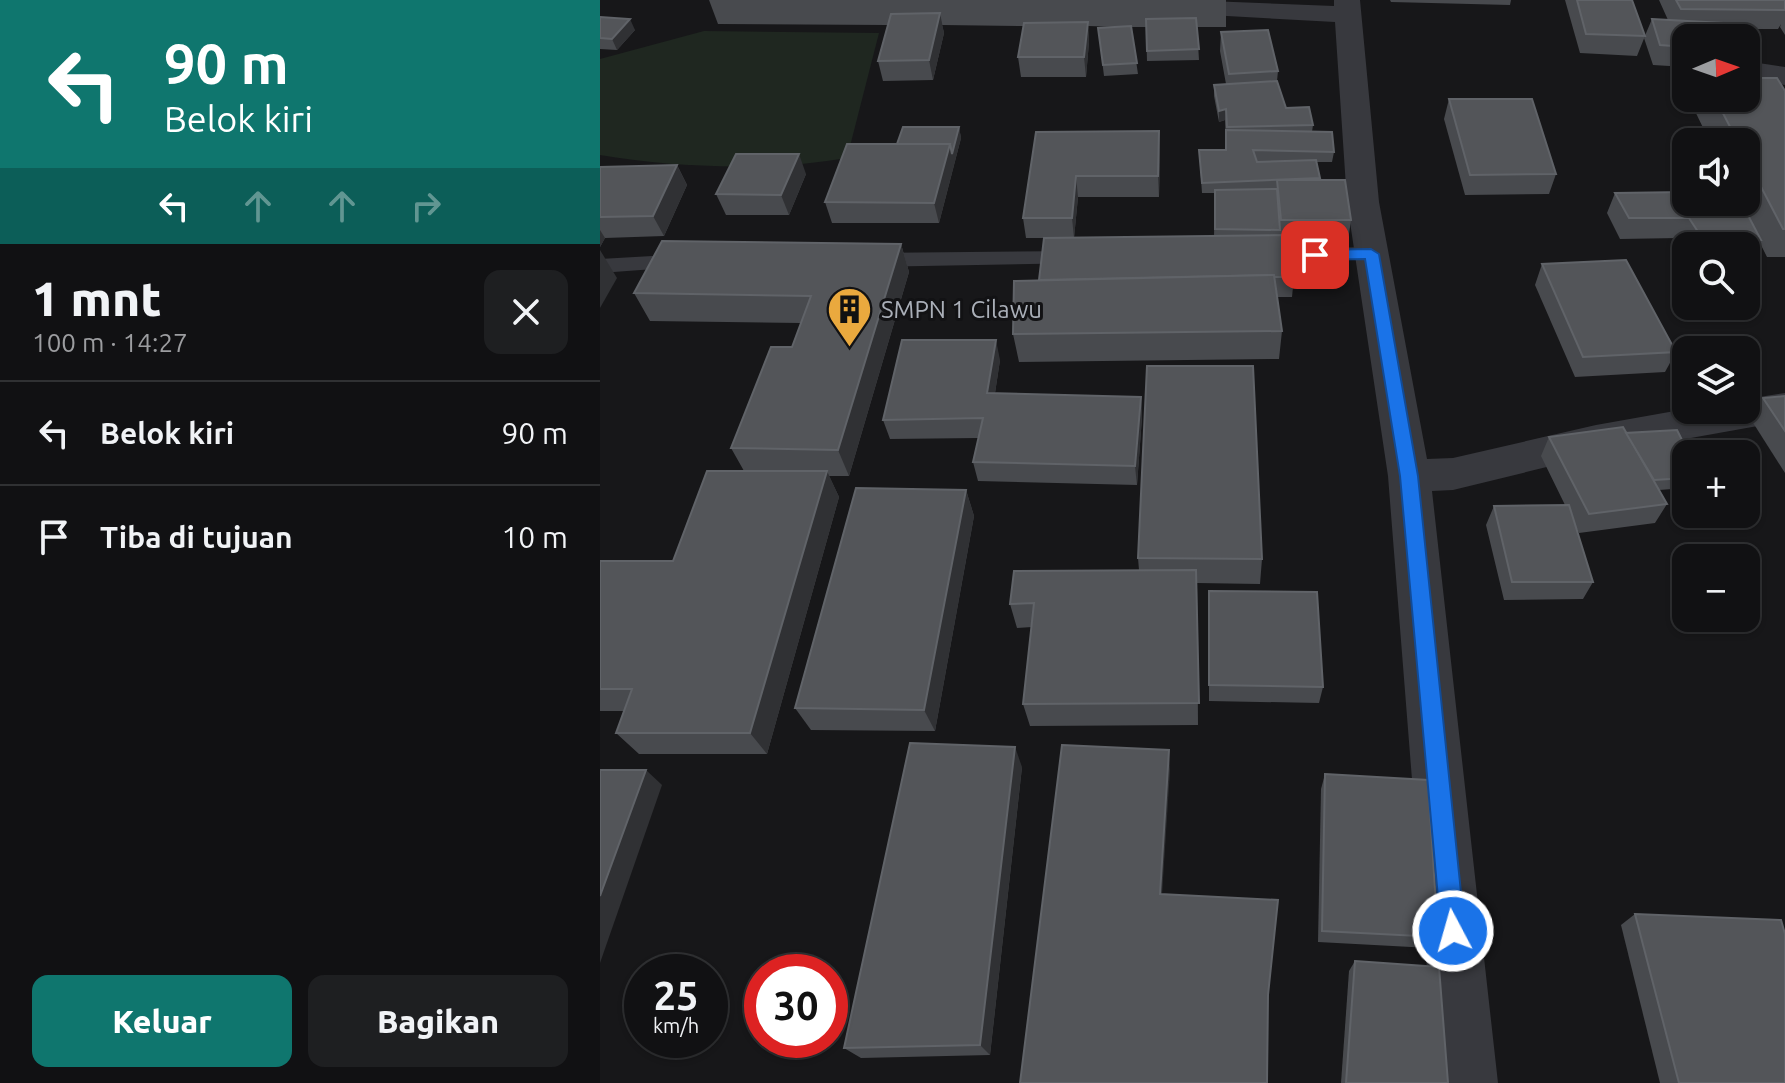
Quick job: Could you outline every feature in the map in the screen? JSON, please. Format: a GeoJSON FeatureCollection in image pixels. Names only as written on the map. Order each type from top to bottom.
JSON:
{"type":"FeatureCollection","features":[{"type":"Feature","properties":{"kind":"street"},"geometry":{"type":"LineString","coordinates":[[1191,6],[1348,7],[1363,202],[1409,476],[1467,1083]]}},
{"type":"Feature","properties":{"kind":"street"},"geometry":{"type":"LineString","coordinates":[[1760,72],[1785,76]]}},
{"type":"Feature","properties":{"kind":"street"},"geometry":{"type":"LineString","coordinates":[[1409,476],[1453,474],[1596,440],[1785,407]]}},
{"type":"Feature","properties":{"kind":"lane"},"geometry":{"type":"LineString","coordinates":[[1223,256],[1371,254]]}},
{"type":"Feature","properties":{"kind":"lane"},"geometry":{"type":"LineString","coordinates":[[848,259],[1095,258]]}},
{"type":"Feature","properties":{"kind":"lane"},"geometry":{"type":"LineString","coordinates":[[600,266],[710,260]]}},
{"type":"Feature","properties":{"kind":"shaded area"},"geometry":{"type":"Polygon","coordinates":[[[704,31],[879,33],[847,158],[787,165],[724,166],[660,163],[600,155],[600,59],[704,31]]]}},
{"type":"Feature","properties":{"kind":"building"},"geometry":{"type":"Polygon","coordinates":[[[1577,0],[1632,0],[1645,36],[1586,34],[1577,0]]]}},
{"type":"Feature","properties":{"kind":"building"},"geometry":{"type":"Polygon","coordinates":[[[1676,0],[1785,0],[1785,10],[1681,9],[1676,0]]]}},
{"type":"Feature","properties":{"kind":"building"},"geometry":{"type":"Polygon","coordinates":[[[940,13],[929,60],[878,61],[891,14],[940,13]]]}},
{"type":"Feature","properties":{"kind":"building"},"geometry":{"type":"Polygon","coordinates":[[[600,17],[630,19],[612,39],[600,38],[600,17]]]}},
{"type":"Feature","properties":{"kind":"building"},"geometry":{"type":"Polygon","coordinates":[[[1196,18],[1199,49],[1147,51],[1146,19],[1196,18]]]}},
{"type":"Feature","properties":{"kind":"building"},"geometry":{"type":"Polygon","coordinates":[[[1652,19],[1723,24],[1672,24],[1672,46],[1660,45],[1652,19]]]}},
{"type":"Feature","properties":{"kind":"building"},"geometry":{"type":"Polygon","coordinates":[[[1088,22],[1084,57],[1018,57],[1024,23],[1088,22]]]}},
{"type":"Feature","properties":{"kind":"building"},"geometry":{"type":"Polygon","coordinates":[[[1131,26],[1137,63],[1103,65],[1098,28],[1131,26]]]}},
{"type":"Feature","properties":{"kind":"building"},"geometry":{"type":"Polygon","coordinates":[[[1268,30],[1278,71],[1229,74],[1221,32],[1268,30]]]}},
{"type":"Feature","properties":{"kind":"building"},"geometry":{"type":"Polygon","coordinates":[[[1760,78],[1777,78],[1785,91],[1785,229],[1760,185],[1760,128],[1731,128],[1722,112],[1760,112],[1760,78]]]}},
{"type":"Feature","properties":{"kind":"building"},"geometry":{"type":"Polygon","coordinates":[[[1277,81],[1286,108],[1309,107],[1313,125],[1227,127],[1226,109],[1219,111],[1214,85],[1277,81]]]}},
{"type":"Feature","properties":{"kind":"building"},"geometry":{"type":"Polygon","coordinates":[[[1449,99],[1532,99],[1556,174],[1470,175],[1449,99]]]}},
{"type":"Feature","properties":{"kind":"building"},"geometry":{"type":"Polygon","coordinates":[[[903,127],[959,127],[952,154],[950,144],[897,144],[903,127]]]}},
{"type":"Feature","properties":{"kind":"building"},"geometry":{"type":"Polygon","coordinates":[[[1226,130],[1332,132],[1334,152],[1253,150],[1257,162],[1316,160],[1320,178],[1202,183],[1199,150],[1226,150],[1226,130]]]}},
{"type":"Feature","properties":{"kind":"building"},"geometry":{"type":"Polygon","coordinates":[[[1159,131],[1158,176],[1076,176],[1072,218],[1023,218],[1036,132],[1159,131]]]}},
{"type":"Feature","properties":{"kind":"building"},"geometry":{"type":"Polygon","coordinates":[[[847,144],[950,144],[934,203],[825,202],[847,144]]]}},
{"type":"Feature","properties":{"kind":"building"},"geometry":{"type":"Polygon","coordinates":[[[736,154],[799,154],[781,195],[716,194],[736,154]]]}},
{"type":"Feature","properties":{"kind":"building"},"geometry":{"type":"Polygon","coordinates":[[[677,165],[653,216],[600,217],[600,167],[677,165]]]}},
{"type":"Feature","properties":{"kind":"building"},"geometry":{"type":"Polygon","coordinates":[[[1277,180],[1345,180],[1351,220],[1281,220],[1277,180]]]}},
{"type":"Feature","properties":{"kind":"building"},"geometry":{"type":"Polygon","coordinates":[[[1277,189],[1280,230],[1215,229],[1215,190],[1277,189]]]}},
{"type":"Feature","properties":{"kind":"building"},"geometry":{"type":"Polygon","coordinates":[[[1672,192],[1672,216],[1748,216],[1757,232],[1698,232],[1689,218],[1629,218],[1615,193],[1672,192]]]}},
{"type":"Feature","properties":{"kind":"building"},"geometry":{"type":"Polygon","coordinates":[[[1289,235],[1294,277],[1039,280],[1044,238],[1289,235]]]}},
{"type":"Feature","properties":{"kind":"building"},"geometry":{"type":"Polygon","coordinates":[[[662,241],[901,244],[838,450],[731,448],[771,347],[792,347],[811,296],[634,293],[662,241]]]}},
{"type":"Feature","properties":{"kind":"building"},"geometry":{"type":"Polygon","coordinates":[[[1626,260],[1672,345],[1672,352],[1583,357],[1542,264],[1626,260]]]}},
{"type":"Feature","properties":{"kind":"building"},"geometry":{"type":"Polygon","coordinates":[[[1274,275],[1282,331],[1013,334],[1014,281],[1274,275]]]}},
{"type":"Feature","properties":{"kind":"building"},"geometry":{"type":"Polygon","coordinates":[[[902,340],[996,340],[987,393],[1141,397],[1135,466],[973,462],[983,418],[883,420],[902,340]]]}},
{"type":"Feature","properties":{"kind":"building"},"geometry":{"type":"Polygon","coordinates":[[[1147,366],[1253,366],[1262,559],[1138,558],[1147,366]]]}},
{"type":"Feature","properties":{"kind":"building"},"geometry":{"type":"Polygon","coordinates":[[[1785,396],[1785,431],[1763,398],[1785,396]]]}},
{"type":"Feature","properties":{"kind":"building"},"geometry":{"type":"Polygon","coordinates":[[[1623,427],[1667,504],[1589,514],[1549,437],[1623,427]]]}},
{"type":"Feature","properties":{"kind":"building"},"geometry":{"type":"Polygon","coordinates":[[[1677,430],[1682,440],[1672,440],[1672,479],[1654,480],[1626,433],[1677,430]]]}},
{"type":"Feature","properties":{"kind":"building"},"geometry":{"type":"Polygon","coordinates":[[[707,471],[827,471],[750,733],[616,733],[632,689],[600,689],[600,561],[673,561],[707,471]]]}},
{"type":"Feature","properties":{"kind":"building"},"geometry":{"type":"Polygon","coordinates":[[[856,488],[966,490],[924,710],[795,708],[856,488]]]}},
{"type":"Feature","properties":{"kind":"building"},"geometry":{"type":"Polygon","coordinates":[[[1569,505],[1593,582],[1512,582],[1494,506],[1569,505]]]}},
{"type":"Feature","properties":{"kind":"building"},"geometry":{"type":"Polygon","coordinates":[[[1196,570],[1199,703],[1023,704],[1034,603],[1010,604],[1014,571],[1196,570]]]}},
{"type":"Feature","properties":{"kind":"building"},"geometry":{"type":"Polygon","coordinates":[[[1209,591],[1317,592],[1323,687],[1209,685],[1209,591]]]}},
{"type":"Feature","properties":{"kind":"building"},"geometry":{"type":"Polygon","coordinates":[[[910,743],[1015,747],[980,1045],[848,1048],[848,1030],[910,743]]]}},
{"type":"Feature","properties":{"kind":"building"},"geometry":{"type":"Polygon","coordinates":[[[1062,745],[1169,750],[1160,894],[1278,900],[1268,995],[1267,1083],[1020,1083],[1062,745]]]}},
{"type":"Feature","properties":{"kind":"building"},"geometry":{"type":"Polygon","coordinates":[[[600,770],[646,770],[600,896],[600,770]]]}},
{"type":"Feature","properties":{"kind":"building"},"geometry":{"type":"Polygon","coordinates":[[[1325,774],[1428,780],[1438,937],[1322,931],[1325,774]]]}},
{"type":"Feature","properties":{"kind":"building"},"geometry":{"type":"Polygon","coordinates":[[[1635,914],[1781,920],[1785,934],[1785,1083],[1679,1083],[1635,914]]]}},
{"type":"Feature","properties":{"kind":"building"},"geometry":{"type":"Polygon","coordinates":[[[1355,961],[1439,967],[1448,1083],[1346,1083],[1355,961]]]}},
{"type":"Feature","properties":{"kind":"place","name":"SMPN 1 Cilawu"},"geometry":{"type":"Point","coordinates":[850,349]}},
{"type":"Feature","properties":{"kind":"route"},"geometry":{"type":"LineString","coordinates":[[1315,255],[1371,254],[1409,476],[1453,931]]}}]}
